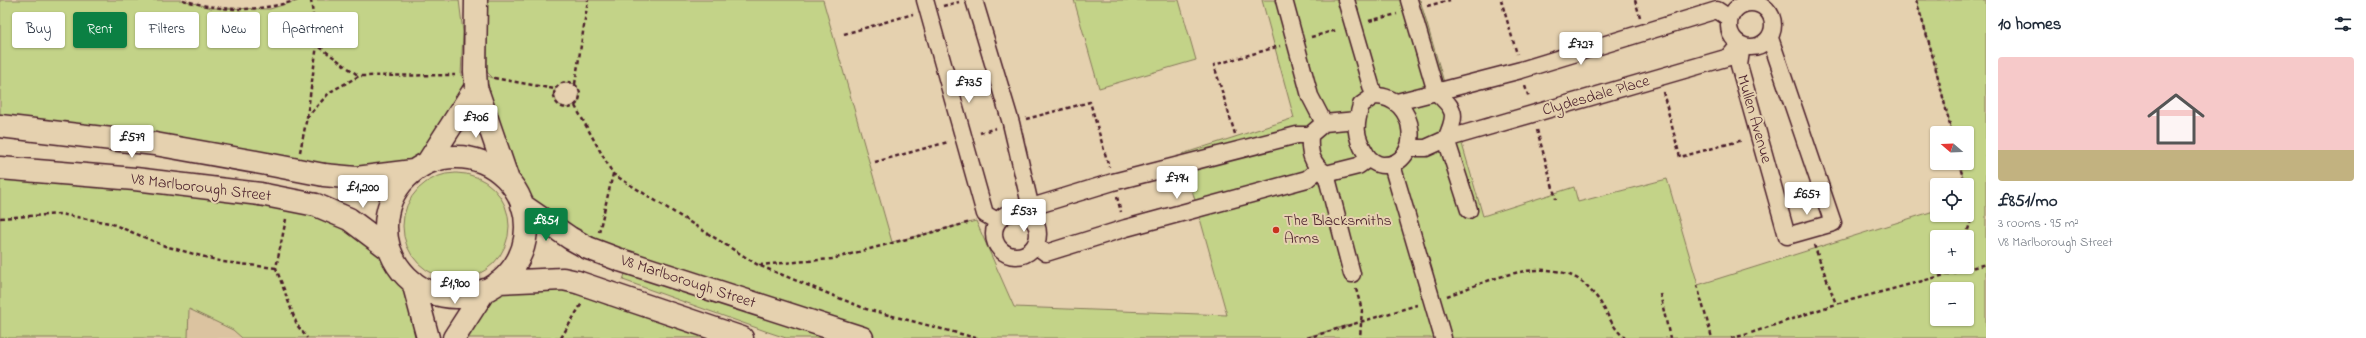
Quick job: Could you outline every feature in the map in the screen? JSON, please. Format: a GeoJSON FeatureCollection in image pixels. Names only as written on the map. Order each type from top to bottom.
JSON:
{"type":"FeatureCollection","features":[{"type":"Feature","properties":{"kind":"main road"},"geometry":{"type":"LineString","coordinates":[[454,338],[492,286],[514,266],[522,247],[526,226],[522,205],[508,180],[475,78],[476,0]]}},
{"type":"Feature","properties":{"kind":"main road"},"geometry":{"type":"LineString","coordinates":[[475,78],[420,167],[398,187],[388,206],[386,228],[389,249],[403,273],[413,282],[429,292],[448,296],[467,296],[492,286],[563,279],[577,282],[742,338]]}},
{"type":"Feature","properties":{"kind":"main road","name":"V8 Marlborough Street"},"geometry":{"type":"LineString","coordinates":[[0,126],[155,144],[324,175],[356,178],[420,167]]}},
{"type":"Feature","properties":{"kind":"main road"},"geometry":{"type":"LineString","coordinates":[[420,167],[449,157],[471,158],[491,166],[508,180]]}},
{"type":"Feature","properties":{"kind":"main road","name":"V8 Marlborough Street"},"geometry":{"type":"LineString","coordinates":[[0,168],[135,179],[260,194],[316,205],[349,219],[389,249]]}},
{"type":"Feature","properties":{"kind":"main road","name":"V8 Marlborough Street"},"geometry":{"type":"LineString","coordinates":[[522,205],[570,238],[588,248],[620,260],[862,338]]}},
{"type":"Feature","properties":{"kind":"main road"},"geometry":{"type":"LineString","coordinates":[[413,282],[428,338]]}},
{"type":"Feature","properties":{"kind":"street"},"geometry":{"type":"LineString","coordinates":[[974,0],[1011,123],[1030,200],[1027,215]]}},
{"type":"Feature","properties":{"kind":"street"},"geometry":{"type":"LineString","coordinates":[[1284,0],[1310,96],[1324,123]]}},
{"type":"Feature","properties":{"kind":"street"},"geometry":{"type":"LineString","coordinates":[[1346,0],[1374,96]]}},
{"type":"Feature","properties":{"kind":"street"},"geometry":{"type":"LineString","coordinates":[[1409,0],[1436,92],[1450,105],[1454,121],[1446,139],[1469,210]]}},
{"type":"Feature","properties":{"kind":"street"},"geometry":{"type":"LineString","coordinates":[[1397,102],[1521,70],[1717,10],[1732,9],[1752,2],[1762,3],[1769,11],[1773,20],[1774,28],[1770,38],[1759,47],[1751,48],[1741,44],[1732,37],[1729,30],[1732,9]]}},
{"type":"Feature","properties":{"kind":"street"},"geometry":{"type":"LineString","coordinates":[[926,5],[991,217],[994,229],[993,239],[999,250],[1012,257],[1022,256],[1031,251],[1036,245],[1038,231],[1027,215],[1013,212],[991,217]]}},
{"type":"Feature","properties":{"kind":"street","name":"Mullen Avenue"},"geometry":{"type":"LineString","coordinates":[[1741,44],[1739,65],[1787,236],[1833,223],[1770,38]]}},
{"type":"Feature","properties":{"kind":"street","name":"Clydesdale Place"},"geometry":{"type":"LineString","coordinates":[[1408,148],[1426,148],[1446,139],[1729,57],[1741,44]]}},
{"type":"Feature","properties":{"kind":"street"},"geometry":{"type":"LineString","coordinates":[[1374,96],[1385,96],[1397,102],[1407,114],[1411,128],[1408,148],[1401,160],[1392,165],[1381,165],[1368,158],[1355,131],[1361,105],[1374,96]]}},
{"type":"Feature","properties":{"kind":"street"},"geometry":{"type":"LineString","coordinates":[[1027,215],[1038,205],[1113,182],[1297,135],[1310,135],[1324,123],[1345,119],[1357,120]]}},
{"type":"Feature","properties":{"kind":"street"},"geometry":{"type":"LineString","coordinates":[[1310,135],[1309,154],[1322,171],[1352,274]]}},
{"type":"Feature","properties":{"kind":"street"},"geometry":{"type":"LineString","coordinates":[[1036,245],[1046,253],[1126,228],[1307,179],[1322,171],[1358,166],[1368,158]]}},
{"type":"Feature","properties":{"kind":"street"},"geometry":{"type":"LineString","coordinates":[[1392,165],[1443,338]]}},
{"type":"Feature","properties":{"kind":"path"},"geometry":{"type":"LineString","coordinates":[[183,0],[211,8],[270,9],[298,0]]}},
{"type":"Feature","properties":{"kind":"path"},"geometry":{"type":"LineString","coordinates":[[311,0],[313,12]]}},
{"type":"Feature","properties":{"kind":"path"},"geometry":{"type":"LineString","coordinates":[[575,84],[564,82],[555,89],[554,97],[560,106],[568,108],[575,106],[580,95],[575,84],[588,0]]}},
{"type":"Feature","properties":{"kind":"path"},"geometry":{"type":"LineString","coordinates":[[844,34],[926,5],[965,0]]}},
{"type":"Feature","properties":{"kind":"path"},"geometry":{"type":"LineString","coordinates":[[1916,0],[1930,46],[1950,126]]}},
{"type":"Feature","properties":{"kind":"path"},"geometry":{"type":"LineString","coordinates":[[298,160],[307,117],[317,48]]}},
{"type":"Feature","properties":{"kind":"path"},"geometry":{"type":"LineString","coordinates":[[321,48],[359,76]]}},
{"type":"Feature","properties":{"kind":"path"},"geometry":{"type":"LineString","coordinates":[[307,117],[330,92],[359,76],[475,78],[555,89]]}},
{"type":"Feature","properties":{"kind":"path"},"geometry":{"type":"LineString","coordinates":[[1659,78],[1680,158],[1759,136]]}},
{"type":"Feature","properties":{"kind":"path"},"geometry":{"type":"LineString","coordinates":[[575,106],[613,174],[758,265],[866,309],[976,338]]}},
{"type":"Feature","properties":{"kind":"path"},"geometry":{"type":"LineString","coordinates":[[1113,182],[1126,228]]}},
{"type":"Feature","properties":{"kind":"path"},"geometry":{"type":"LineString","coordinates":[[0,218],[60,214],[110,223],[165,246],[223,262],[276,268],[297,325],[307,338]]}},
{"type":"Feature","properties":{"kind":"path"},"geometry":{"type":"LineString","coordinates":[[758,265],[832,259],[991,217]]}},
{"type":"Feature","properties":{"kind":"path"},"geometry":{"type":"LineString","coordinates":[[1809,230],[1836,304]]}},
{"type":"Feature","properties":{"kind":"path"},"geometry":{"type":"LineString","coordinates":[[1974,267],[1986,264]]}},
{"type":"Feature","properties":{"kind":"path"},"geometry":{"type":"LineString","coordinates":[[1307,338],[1432,301],[1503,276],[1554,270],[1579,280],[1596,296],[1615,330],[1625,338]]}},
{"type":"Feature","properties":{"kind":"path"},"geometry":{"type":"LineString","coordinates":[[1352,274],[1362,310],[1360,338]]}},
{"type":"Feature","properties":{"kind":"path"},"geometry":{"type":"LineString","coordinates":[[1731,338],[1746,337],[1836,304],[1938,274]]}},
{"type":"Feature","properties":{"kind":"path"},"geometry":{"type":"LineString","coordinates":[[1697,285],[1712,338]]}},
{"type":"Feature","properties":{"kind":"path"},"geometry":{"type":"LineString","coordinates":[[1660,294],[1670,338]]}},
{"type":"Feature","properties":{"kind":"shaded area"},"geometry":{"type":"Polygon","coordinates":[[[189,309],[233,330],[242,338],[188,338],[189,309]]]}},
{"type":"Feature","properties":{"kind":"green space"},"geometry":{"type":"Polygon","coordinates":[[[0,0],[183,0],[211,8],[270,9],[298,0],[459,0],[463,32],[461,76],[475,71],[493,78],[487,72],[487,0],[823,0],[892,242],[976,221],[1014,307],[1227,315],[1182,154],[1294,118],[1262,0],[1420,0],[1483,216],[1574,187],[1578,202],[1667,179],[1698,285],[1930,212],[1930,222],[1974,222],[1974,178],[1963,178],[1961,170],[1974,170],[1974,126],[1950,126],[1930,46],[1916,0],[1986,0],[1986,338],[1307,338],[1352,324],[1303,338],[862,338],[620,260],[522,205],[508,180],[476,87],[428,162],[356,178],[0,126],[0,0]],[[564,82],[556,87],[554,93],[557,104],[568,108],[578,103],[580,91],[575,84],[564,82]]]}},
{"type":"Feature","properties":{"kind":"green space"},"geometry":{"type":"Polygon","coordinates":[[[1074,0],[1179,0],[1196,60],[1099,88],[1074,0]]]}},
{"type":"Feature","properties":{"kind":"green space"},"geometry":{"type":"Polygon","coordinates":[[[0,168],[316,205],[391,253],[403,273],[413,282],[428,338],[242,338],[233,330],[189,309],[188,338],[0,338],[0,168]]]}},
{"type":"Feature","properties":{"kind":"green space"},"geometry":{"type":"Polygon","coordinates":[[[456,173],[476,177],[493,189],[505,206],[509,226],[505,246],[493,263],[476,275],[456,279],[436,275],[419,263],[407,246],[403,226],[407,206],[419,189],[436,177],[456,173]]]}},
{"type":"Feature","properties":{"kind":"green space"},"geometry":{"type":"Polygon","coordinates":[[[627,268],[834,338],[786,338],[768,332],[623,280],[627,268]]]}},
{"type":"Feature","properties":{"kind":"green space"},"geometry":{"type":"Polygon","coordinates":[[[563,279],[742,338],[454,338],[485,290],[563,279]]]}},
{"type":"Feature","properties":{"kind":"place","name":"The Blacksmiths Arms"},"geometry":{"type":"Point","coordinates":[1276,230]}}]}
